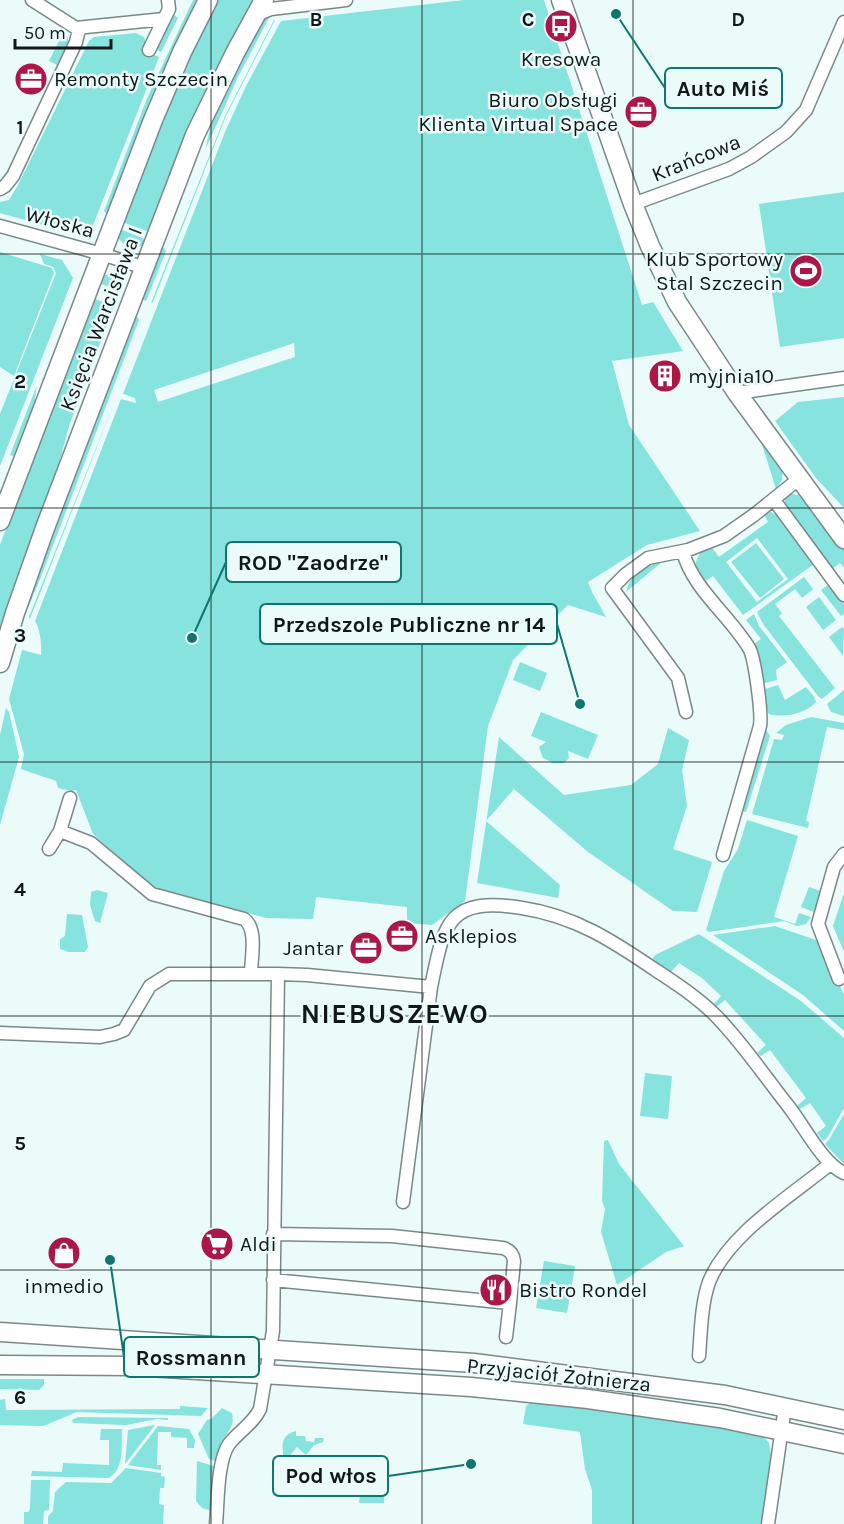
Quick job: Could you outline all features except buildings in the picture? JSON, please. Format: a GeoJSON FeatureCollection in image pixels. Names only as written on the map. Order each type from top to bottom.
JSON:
{"type":"FeatureCollection","features":[{"type":"Feature","properties":{"kind":"street"},"geometry":{"type":"LineString","coordinates":[[32,0],[68,25],[79,28],[164,19]]}},
{"type":"Feature","properties":{"kind":"street"},"geometry":{"type":"LineString","coordinates":[[149,50],[169,9],[168,0]]}},
{"type":"Feature","properties":{"kind":"street","name":"Księcia Warcisława I"},"geometry":{"type":"LineString","coordinates":[[2,514],[166,87],[208,0]]}},
{"type":"Feature","properties":{"kind":"street","name":"Księcia Warcisława I"},"geometry":{"type":"LineString","coordinates":[[0,663],[45,528],[195,135],[211,99],[264,0]]}},
{"type":"Feature","properties":{"kind":"street"},"geometry":{"type":"LineString","coordinates":[[313,0],[330,2]]}},
{"type":"Feature","properties":{"kind":"street"},"geometry":{"type":"LineString","coordinates":[[254,16],[271,9],[346,0]]}},
{"type":"Feature","properties":{"kind":"street"},"geometry":{"type":"LineString","coordinates":[[561,0],[633,204],[677,302],[737,393],[844,539]]}},
{"type":"Feature","properties":{"kind":"street","name":"Krańcowa"},"geometry":{"type":"LineString","coordinates":[[633,204],[729,169],[751,157],[786,132],[806,110],[844,22]]}},
{"type":"Feature","properties":{"kind":"street"},"geometry":{"type":"LineString","coordinates":[[0,189],[6,186],[13,176],[76,42],[79,28]]}},
{"type":"Feature","properties":{"kind":"street","name":"Włoska"},"geometry":{"type":"LineString","coordinates":[[0,226],[145,268]]}},
{"type":"Feature","properties":{"kind":"street"},"geometry":{"type":"LineString","coordinates":[[737,393],[844,378]]}},
{"type":"Feature","properties":{"kind":"street"},"geometry":{"type":"LineString","coordinates":[[686,712],[678,678],[612,588],[648,558],[683,552],[724,536],[800,478]]}},
{"type":"Feature","properties":{"kind":"street"},"geometry":{"type":"LineString","coordinates":[[774,500],[844,595]]}},
{"type":"Feature","properties":{"kind":"street"},"geometry":{"type":"LineString","coordinates":[[683,552],[690,570],[750,650],[760,711],[760,726],[723,855]]}},
{"type":"Feature","properties":{"kind":"street"},"geometry":{"type":"LineString","coordinates":[[49,849],[60,831],[70,798]]}},
{"type":"Feature","properties":{"kind":"street"},"geometry":{"type":"LineString","coordinates":[[60,831],[91,843],[152,894],[244,919],[250,923],[252,930],[251,974]]}},
{"type":"Feature","properties":{"kind":"street"},"geometry":{"type":"LineString","coordinates":[[839,979],[818,924],[834,867],[844,854]]}},
{"type":"Feature","properties":{"kind":"street"},"geometry":{"type":"LineString","coordinates":[[403,1202],[430,987],[443,933],[460,913],[482,905],[502,905],[550,913],[576,922],[629,952],[690,993],[707,1007],[732,1035],[789,1107],[830,1164],[844,1173]]}},
{"type":"Feature","properties":{"kind":"street"},"geometry":{"type":"LineString","coordinates":[[0,1033],[100,1037],[114,1034],[124,1030],[128,1025],[150,986],[169,974],[307,975],[430,987]]}},
{"type":"Feature","properties":{"kind":"street"},"geometry":{"type":"LineString","coordinates":[[216,1524],[224,1454],[231,1442],[258,1413],[273,1331],[278,974]]}},
{"type":"Feature","properties":{"kind":"street"},"geometry":{"type":"LineString","coordinates":[[699,1356],[709,1283],[726,1252],[748,1230],[830,1164]]}},
{"type":"Feature","properties":{"kind":"street","name":"Przyjaciół Żołnierza"},"geometry":{"type":"LineString","coordinates":[[273,1234],[392,1236],[509,1250],[514,1261],[506,1337]]}},
{"type":"Feature","properties":{"kind":"street"},"geometry":{"type":"LineString","coordinates":[[273,1280],[510,1303]]}},
{"type":"Feature","properties":{"kind":"street","name":"Przyjaciół Żołnierza"},"geometry":{"type":"LineString","coordinates":[[0,1332],[444,1360],[516,1367],[725,1395],[844,1420]]}},
{"type":"Feature","properties":{"kind":"street","name":"Przyjaciół Żołnierza"},"geometry":{"type":"LineString","coordinates":[[0,1365],[134,1366],[523,1392],[709,1416],[844,1444]]}},
{"type":"Feature","properties":{"kind":"street"},"geometry":{"type":"LineString","coordinates":[[768,1524],[785,1407]]}},
{"type":"Feature","properties":{"kind":"shaded area"},"geometry":{"type":"Polygon","coordinates":[[[193,0],[199,0],[108,216],[104,211],[147,98],[193,0]]]}},
{"type":"Feature","properties":{"kind":"shaded area"},"geometry":{"type":"Polygon","coordinates":[[[217,0],[255,0],[150,232],[122,222],[174,89],[217,0]]]}},
{"type":"Feature","properties":{"kind":"shaded area"},"geometry":{"type":"Polygon","coordinates":[[[464,0],[544,0],[642,305],[653,302],[683,351],[612,361],[629,425],[700,531],[647,545],[588,582],[606,617],[568,605],[513,660],[488,726],[465,901],[432,925],[407,923],[407,907],[316,897],[313,919],[266,918],[150,886],[93,834],[76,790],[58,788],[56,781],[21,769],[24,754],[9,699],[22,650],[41,655],[40,637],[35,621],[121,399],[136,403],[135,398],[123,394],[225,132],[246,86],[281,21],[464,0]],[[294,343],[154,390],[158,402],[295,357],[294,343]]]}},
{"type":"Feature","properties":{"kind":"shaded area"},"geometry":{"type":"Polygon","coordinates":[[[172,13],[178,18],[161,52],[154,49],[172,13]]]}},
{"type":"Feature","properties":{"kind":"shaded area"},"geometry":{"type":"Polygon","coordinates":[[[270,16],[238,77],[206,148],[215,115],[228,83],[262,21],[270,16]]]}},
{"type":"Feature","properties":{"kind":"shaded area"},"geometry":{"type":"Polygon","coordinates":[[[274,20],[226,116],[151,303],[225,116],[274,20]]]}},
{"type":"Feature","properties":{"kind":"shaded area"},"geometry":{"type":"Polygon","coordinates":[[[136,33],[144,37],[149,52],[159,57],[90,233],[82,236],[0,213],[0,202],[9,200],[18,185],[89,41],[94,37],[136,33]]]}},
{"type":"Feature","properties":{"kind":"shaded area"},"geometry":{"type":"Polygon","coordinates":[[[68,36],[68,42],[57,65],[49,61],[60,39],[66,39],[68,36]]]}},
{"type":"Feature","properties":{"kind":"shaded area","name":"Klub Sportowy Stal Szczecin"},"geometry":{"type":"Polygon","coordinates":[[[844,192],[844,338],[780,347],[759,204],[844,192]]]}},
{"type":"Feature","properties":{"kind":"shaded area"},"geometry":{"type":"Polygon","coordinates":[[[120,229],[147,241],[138,248],[127,247],[119,239],[120,229]]]}},
{"type":"Feature","properties":{"kind":"shaded area"},"geometry":{"type":"Polygon","coordinates":[[[162,246],[166,251],[146,301],[141,299],[162,246]]]}},
{"type":"Feature","properties":{"kind":"shaded area"},"geometry":{"type":"Polygon","coordinates":[[[0,252],[52,268],[54,273],[14,376],[0,367],[0,252]]]}},
{"type":"Feature","properties":{"kind":"shaded area"},"geometry":{"type":"Polygon","coordinates":[[[40,254],[62,260],[73,278],[0,466],[0,414],[56,273],[53,267],[44,264],[40,254]]]}},
{"type":"Feature","properties":{"kind":"shaded area"},"geometry":{"type":"Polygon","coordinates":[[[111,273],[121,280],[120,291],[99,283],[103,276],[111,273]]]}},
{"type":"Feature","properties":{"kind":"shaded area"},"geometry":{"type":"Polygon","coordinates":[[[93,298],[114,306],[69,426],[55,478],[0,634],[0,545],[93,298]]]}},
{"type":"Feature","properties":{"kind":"shaded area"},"geometry":{"type":"Polygon","coordinates":[[[136,314],[139,320],[39,582],[18,631],[58,515],[136,314]]]}},
{"type":"Feature","properties":{"kind":"shaded area"},"geometry":{"type":"Polygon","coordinates":[[[37,385],[33,411],[16,454],[10,455],[37,385]]]}},
{"type":"Feature","properties":{"kind":"shaded area"},"geometry":{"type":"Polygon","coordinates":[[[844,397],[844,508],[816,478],[775,421],[798,402],[844,397]]]}},
{"type":"Feature","properties":{"kind":"shaded area"},"geometry":{"type":"Polygon","coordinates":[[[116,398],[30,619],[29,617],[116,398]]]}},
{"type":"Feature","properties":{"kind":"shaded area"},"geometry":{"type":"Polygon","coordinates":[[[759,435],[783,468],[782,480],[776,489],[759,435]]]}},
{"type":"Feature","properties":{"kind":"shaded area"},"geometry":{"type":"Polygon","coordinates":[[[792,494],[805,496],[844,546],[844,568],[840,563],[832,569],[785,507],[785,497],[792,494]]]}},
{"type":"Feature","properties":{"kind":"shaded area"},"geometry":{"type":"Polygon","coordinates":[[[763,512],[776,515],[814,564],[743,615],[713,576],[704,582],[695,566],[696,562],[706,549],[713,549],[719,557],[768,522],[763,512]],[[757,538],[726,562],[757,602],[788,579],[757,538]]]}},
{"type":"Feature","properties":{"kind":"shaded area"},"geometry":{"type":"Polygon","coordinates":[[[756,543],[784,579],[760,598],[731,562],[756,543]]]}},
{"type":"Feature","properties":{"kind":"shaded area"},"geometry":{"type":"Polygon","coordinates":[[[672,560],[662,562],[626,592],[636,574],[653,563],[672,560]]]}},
{"type":"Feature","properties":{"kind":"shaded area"},"geometry":{"type":"Polygon","coordinates":[[[804,577],[813,589],[802,598],[795,589],[775,604],[782,613],[779,616],[835,688],[822,699],[763,624],[757,612],[804,577]]]}},
{"type":"Feature","properties":{"kind":"shaded area"},"geometry":{"type":"Polygon","coordinates":[[[829,584],[844,604],[844,614],[841,616],[821,590],[829,584]]]}},
{"type":"Feature","properties":{"kind":"shaded area"},"geometry":{"type":"Polygon","coordinates":[[[819,597],[836,620],[823,630],[806,607],[819,597]]]}},
{"type":"Feature","properties":{"kind":"shaded area"},"geometry":{"type":"Polygon","coordinates":[[[754,614],[759,626],[787,662],[776,670],[777,680],[761,684],[753,645],[761,639],[746,620],[754,614]]]}},
{"type":"Feature","properties":{"kind":"shaded area"},"geometry":{"type":"Polygon","coordinates":[[[842,627],[844,629],[843,656],[829,637],[842,627]]]}},
{"type":"Feature","properties":{"kind":"shaded area"},"geometry":{"type":"Polygon","coordinates":[[[520,662],[547,673],[540,691],[513,680],[520,662]]]}},
{"type":"Feature","properties":{"kind":"shaded area"},"geometry":{"type":"Polygon","coordinates":[[[778,685],[785,700],[806,687],[816,702],[806,710],[794,714],[781,716],[769,714],[762,690],[778,685]]]}},
{"type":"Feature","properties":{"kind":"shaded area"},"geometry":{"type":"Polygon","coordinates":[[[844,690],[844,716],[831,712],[827,704],[844,690]]]}},
{"type":"Feature","properties":{"kind":"shaded area"},"geometry":{"type":"Polygon","coordinates":[[[6,708],[9,712],[19,757],[0,825],[0,735],[6,708]]]}},
{"type":"Feature","properties":{"kind":"shaded area"},"geometry":{"type":"Polygon","coordinates":[[[541,712],[598,735],[588,759],[568,751],[569,758],[564,763],[553,763],[543,758],[539,747],[546,742],[531,736],[541,712]]]}},
{"type":"Feature","properties":{"kind":"shaded area"},"geometry":{"type":"Polygon","coordinates":[[[811,717],[844,723],[844,730],[827,727],[806,821],[809,822],[808,828],[752,814],[774,739],[782,740],[784,735],[776,733],[786,725],[811,717]]]}},
{"type":"Feature","properties":{"kind":"shaded area"},"geometry":{"type":"Polygon","coordinates":[[[668,728],[689,740],[682,770],[687,806],[673,849],[712,862],[697,912],[673,911],[588,852],[514,789],[486,821],[499,737],[564,795],[631,785],[658,764],[668,728]]]}},
{"type":"Feature","properties":{"kind":"shaded area"},"geometry":{"type":"Polygon","coordinates":[[[765,728],[770,736],[746,812],[741,811],[765,728]]]}},
{"type":"Feature","properties":{"kind":"shaded area"},"geometry":{"type":"Polygon","coordinates":[[[747,820],[798,836],[774,917],[795,924],[799,913],[811,917],[806,924],[797,926],[784,921],[709,932],[706,930],[724,871],[738,849],[747,820]]]}},
{"type":"Feature","properties":{"kind":"shaded area"},"geometry":{"type":"Polygon","coordinates":[[[486,821],[560,885],[558,898],[477,883],[486,821]]]}},
{"type":"Feature","properties":{"kind":"shaded area"},"geometry":{"type":"Polygon","coordinates":[[[809,887],[821,891],[814,912],[801,907],[809,887]]]}},
{"type":"Feature","properties":{"kind":"shaded area"},"geometry":{"type":"Polygon","coordinates":[[[97,890],[108,893],[100,923],[95,921],[90,905],[91,892],[97,890]]]}},
{"type":"Feature","properties":{"kind":"shaded area"},"geometry":{"type":"Polygon","coordinates":[[[844,893],[844,952],[833,926],[844,893]]]}},
{"type":"Feature","properties":{"kind":"shaded area"},"geometry":{"type":"Polygon","coordinates":[[[67,914],[82,915],[88,947],[85,952],[69,952],[60,949],[60,939],[65,936],[67,914]]]}},
{"type":"Feature","properties":{"kind":"shaded area"},"geometry":{"type":"Polygon","coordinates":[[[775,926],[819,941],[836,985],[839,984],[844,995],[844,1031],[803,995],[713,935],[775,926]]]}},
{"type":"Feature","properties":{"kind":"shaded area"},"geometry":{"type":"Polygon","coordinates":[[[699,934],[801,1001],[844,1038],[844,1108],[823,1141],[817,1133],[826,1126],[810,1103],[800,1109],[797,1106],[806,1098],[770,1050],[761,1056],[757,1053],[766,1045],[725,1000],[716,1007],[713,1005],[721,996],[702,978],[679,963],[671,972],[652,960],[655,955],[699,934]]]}},
{"type":"Feature","properties":{"kind":"shaded area"},"geometry":{"type":"Polygon","coordinates":[[[645,1073],[672,1076],[668,1119],[640,1116],[645,1073]]]}},
{"type":"Feature","properties":{"kind":"shaded area"},"geometry":{"type":"Polygon","coordinates":[[[844,1114],[844,1164],[825,1144],[844,1114]]]}},
{"type":"Feature","properties":{"kind":"shaded area"},"geometry":{"type":"Polygon","coordinates":[[[608,1140],[619,1164],[684,1246],[666,1252],[617,1285],[601,1232],[605,1209],[602,1201],[604,1141],[608,1140]]]}},
{"type":"Feature","properties":{"kind":"shaded area"},"geometry":{"type":"Polygon","coordinates":[[[544,1261],[575,1266],[567,1313],[536,1308],[544,1261]]]}},
{"type":"Feature","properties":{"kind":"shaded area"},"geometry":{"type":"Polygon","coordinates":[[[0,1379],[44,1379],[44,1385],[39,1390],[0,1389],[0,1379]]]}},
{"type":"Feature","properties":{"kind":"shaded area"},"geometry":{"type":"Polygon","coordinates":[[[5,1399],[6,1410],[180,1409],[180,1406],[208,1408],[201,1416],[77,1412],[43,1426],[0,1425],[0,1400],[5,1399]]]}},
{"type":"Feature","properties":{"kind":"shaded area"},"geometry":{"type":"Polygon","coordinates":[[[536,1399],[760,1433],[769,1443],[771,1456],[777,1456],[768,1524],[592,1524],[592,1490],[585,1469],[580,1432],[523,1424],[526,1406],[536,1399]]]}},
{"type":"Feature","properties":{"kind":"shaded area"},"geometry":{"type":"Polygon","coordinates":[[[222,1408],[232,1413],[233,1421],[221,1444],[218,1462],[209,1459],[198,1434],[207,1420],[222,1408]]]}},
{"type":"Feature","properties":{"kind":"shaded area"},"geometry":{"type":"Polygon","coordinates":[[[78,1417],[168,1418],[168,1420],[157,1419],[126,1425],[73,1423],[72,1420],[78,1417]]]}},
{"type":"Feature","properties":{"kind":"shaded area"},"geometry":{"type":"Polygon","coordinates":[[[155,1425],[129,1459],[125,1464],[128,1430],[155,1425]]]}},
{"type":"Feature","properties":{"kind":"shaded area"},"geometry":{"type":"Polygon","coordinates":[[[158,1426],[189,1429],[195,1440],[194,1448],[187,1448],[187,1438],[171,1437],[171,1432],[158,1432],[157,1465],[161,1465],[161,1470],[128,1465],[158,1426]]]}},
{"type":"Feature","properties":{"kind":"shaded area"},"geometry":{"type":"Polygon","coordinates":[[[101,1429],[122,1429],[120,1463],[108,1478],[31,1476],[32,1471],[62,1472],[63,1463],[109,1465],[109,1440],[100,1440],[101,1429]]]}},
{"type":"Feature","properties":{"kind":"shaded area"},"geometry":{"type":"Polygon","coordinates":[[[296,1431],[296,1436],[305,1436],[306,1441],[314,1442],[315,1438],[324,1438],[323,1442],[314,1445],[306,1455],[297,1447],[284,1460],[283,1442],[287,1435],[296,1431]]]}},
{"type":"Feature","properties":{"kind":"shaded area"},"geometry":{"type":"Polygon","coordinates":[[[197,1461],[217,1467],[213,1511],[202,1508],[196,1501],[197,1461]]]}},
{"type":"Feature","properties":{"kind":"shaded area"},"geometry":{"type":"Polygon","coordinates":[[[126,1468],[161,1473],[161,1476],[165,1477],[164,1488],[160,1488],[159,1504],[164,1505],[163,1524],[48,1524],[48,1516],[53,1511],[55,1492],[66,1482],[111,1483],[126,1468]]]}},
{"type":"Feature","properties":{"kind":"shaded area"},"geometry":{"type":"Polygon","coordinates":[[[31,1480],[50,1480],[49,1510],[44,1511],[43,1524],[24,1524],[24,1512],[30,1509],[31,1480]]]}},
{"type":"Feature","properties":{"kind":"shaded area"},"geometry":{"type":"Polygon","coordinates":[[[360,1494],[384,1494],[384,1503],[359,1503],[360,1494]]]}},
{"type":"Feature","properties":{"kind":"place","name":"Auto Miś"},"geometry":{"type":"Point","coordinates":[616,14]}},
{"type":"Feature","properties":{"kind":"place","name":"Kresowa"},"geometry":{"type":"Point","coordinates":[561,26]}},
{"type":"Feature","properties":{"kind":"place","name":"Remonty Szczecin"},"geometry":{"type":"Point","coordinates":[31,79]}},
{"type":"Feature","properties":{"kind":"place","name":"Biuro Obsługi Klienta Virtual Space"},"geometry":{"type":"Point","coordinates":[641,112]}},
{"type":"Feature","properties":{"kind":"place","name":"Klub Sportowy Stal Szczecin"},"geometry":{"type":"Point","coordinates":[806,271]}},
{"type":"Feature","properties":{"kind":"place","name":"myjnia10"},"geometry":{"type":"Point","coordinates":[665,376]}},
{"type":"Feature","properties":{"kind":"place","name":"ROD \"Zaodrze\""},"geometry":{"type":"Point","coordinates":[192,638]}},
{"type":"Feature","properties":{"kind":"place","name":"Przedszole Publiczne nr 14"},"geometry":{"type":"Point","coordinates":[580,704]}},
{"type":"Feature","properties":{"kind":"place","name":"Asklepios"},"geometry":{"type":"Point","coordinates":[402,936]}},
{"type":"Feature","properties":{"kind":"place","name":"Jantar"},"geometry":{"type":"Point","coordinates":[366,948]}},
{"type":"Feature","properties":{"kind":"place","name":"Aldi"},"geometry":{"type":"Point","coordinates":[217,1244]}},
{"type":"Feature","properties":{"kind":"place","name":"inmedio"},"geometry":{"type":"Point","coordinates":[64,1253]}},
{"type":"Feature","properties":{"kind":"place","name":"Rossmann"},"geometry":{"type":"Point","coordinates":[110,1260]}},
{"type":"Feature","properties":{"kind":"place","name":"Bistro Rondel"},"geometry":{"type":"Point","coordinates":[496,1290]}},
{"type":"Feature","properties":{"kind":"place","name":"Pod włos"},"geometry":{"type":"Point","coordinates":[471,1464]}},
{"type":"Feature","properties":{"kind":"district","name":"NIEBUSZEWO"},"geometry":{"type":"Point","coordinates":[395,1014]}}]}
